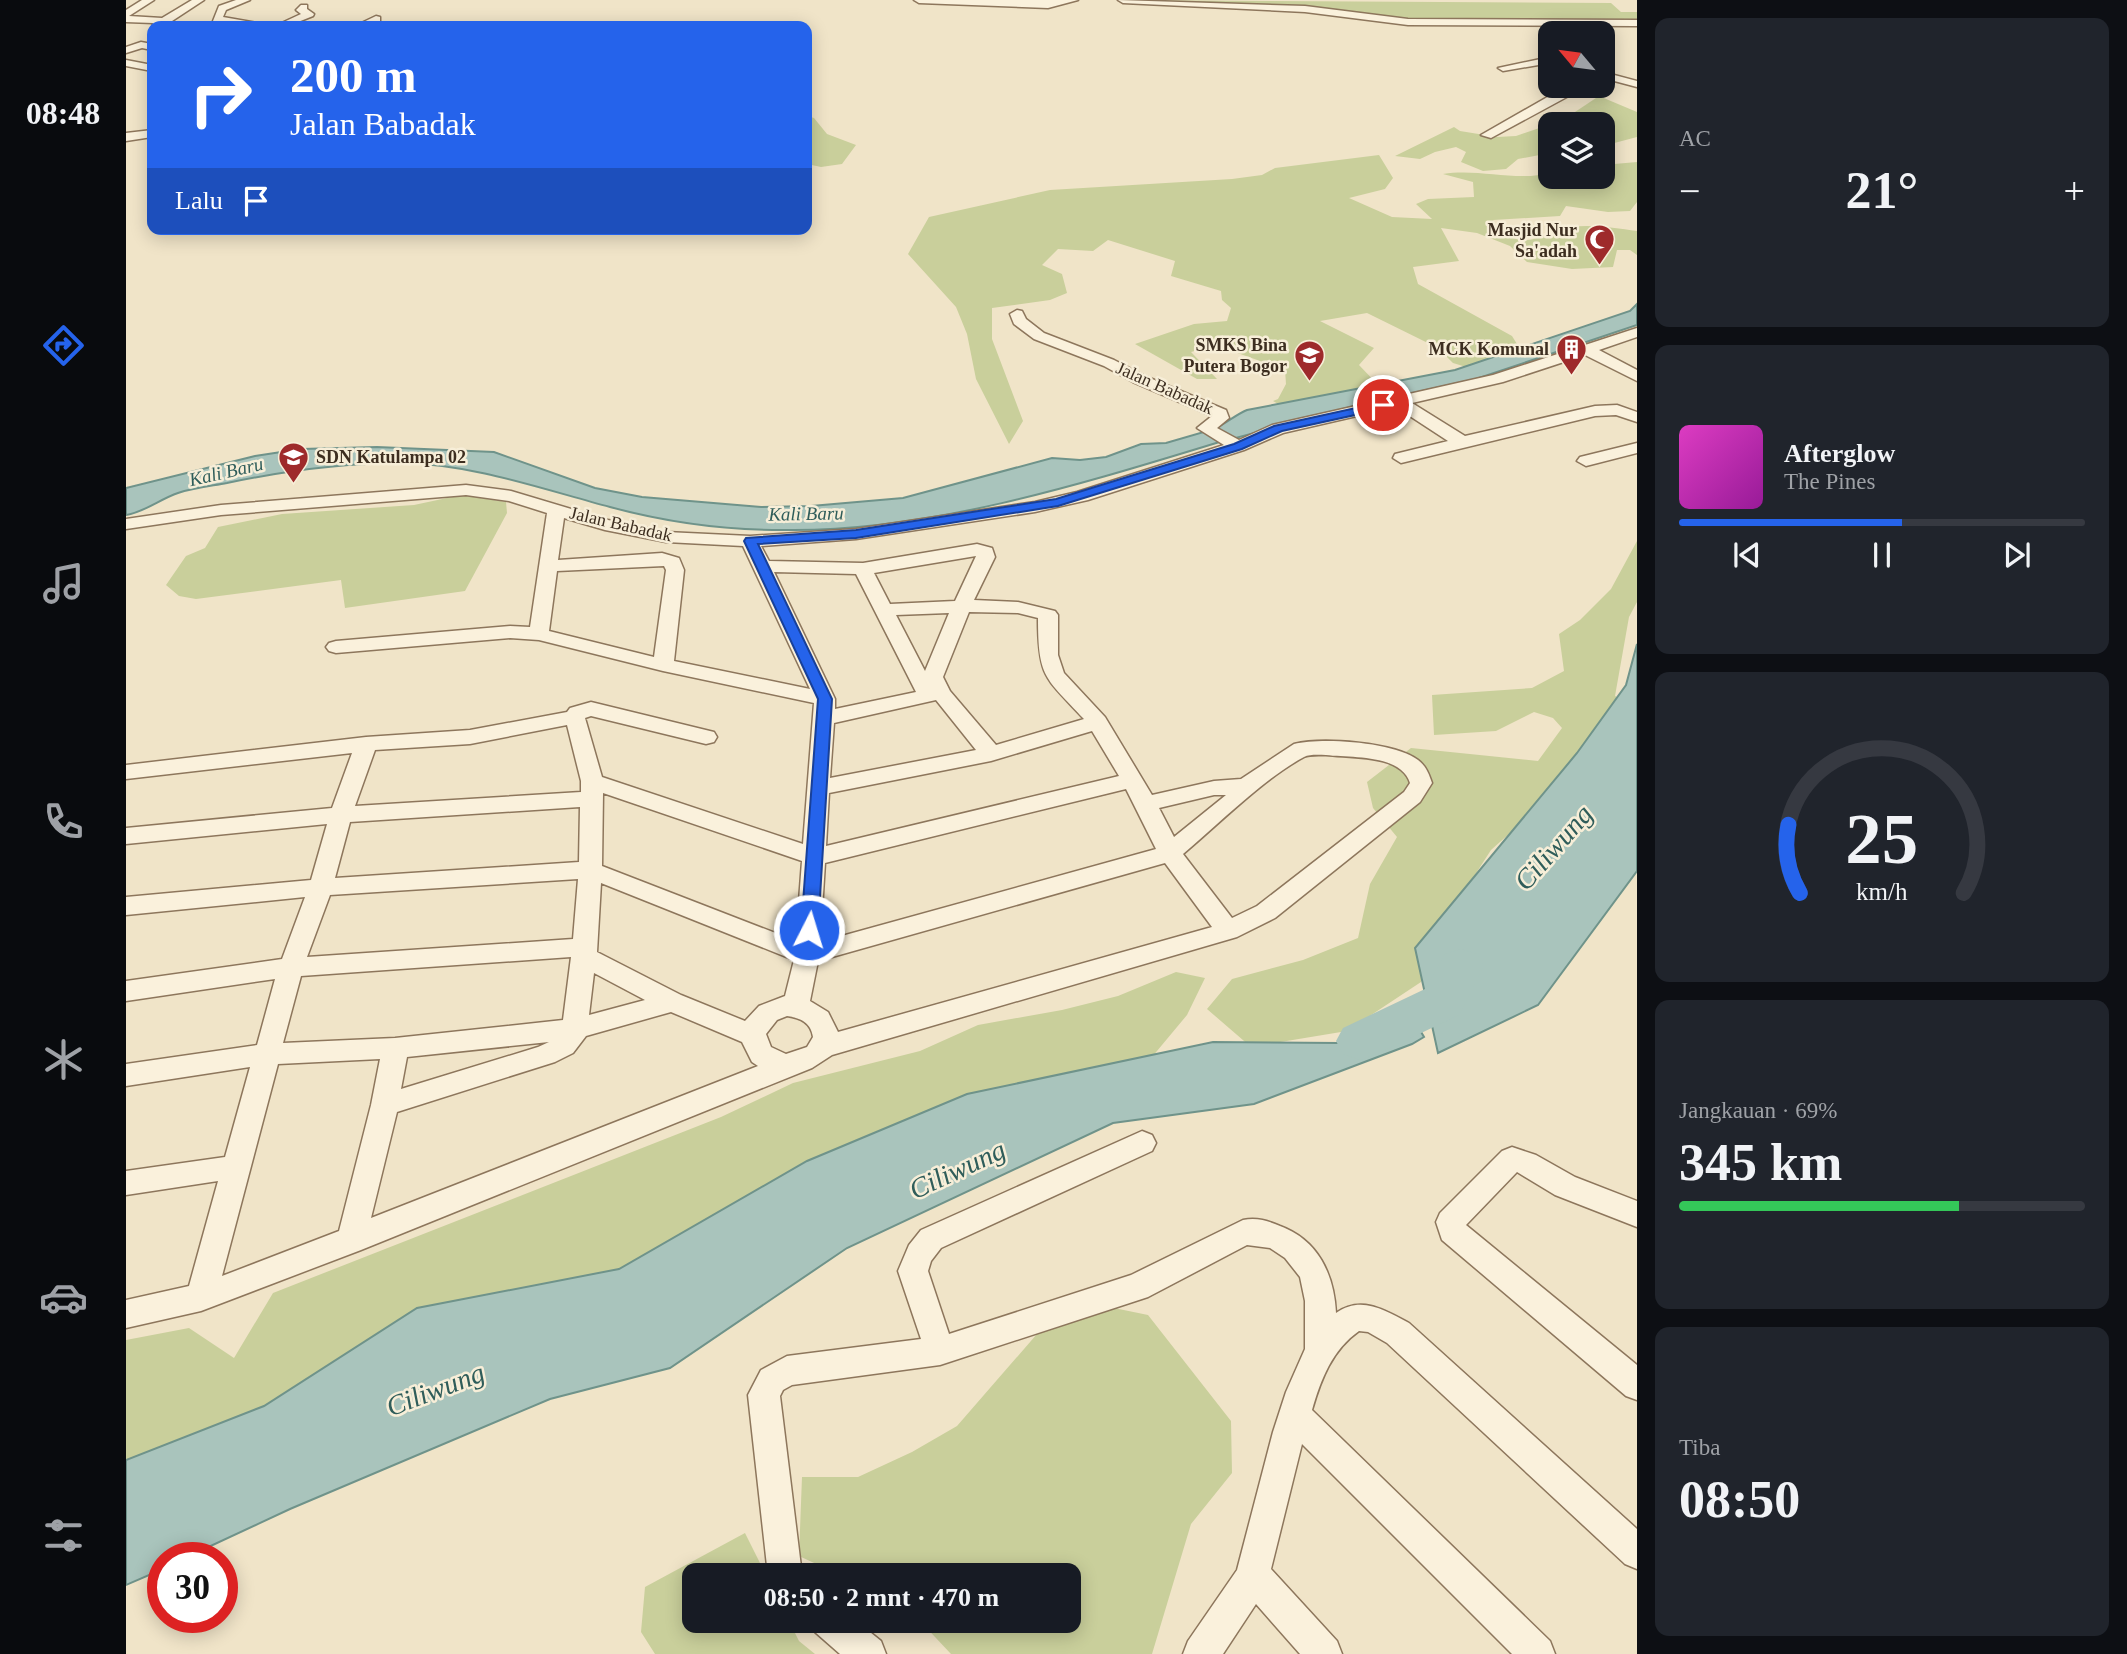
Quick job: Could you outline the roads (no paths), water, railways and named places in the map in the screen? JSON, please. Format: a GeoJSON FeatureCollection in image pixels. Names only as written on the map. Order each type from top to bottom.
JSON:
{"type":"FeatureCollection","features":[{"type":"Feature","properties":{"kind":"street"},"geometry":{"type":"LineString","coordinates":[[126,17],[149,0]]}},
{"type":"Feature","properties":{"kind":"street"},"geometry":{"type":"LineString","coordinates":[[163,21],[199,0]]}},
{"type":"Feature","properties":{"kind":"street"},"geometry":{"type":"LineString","coordinates":[[229,21],[217,19],[222,8],[245,0]]}},
{"type":"Feature","properties":{"kind":"street"},"geometry":{"type":"LineString","coordinates":[[919,0],[1045,5],[1073,0]]}},
{"type":"Feature","properties":{"kind":"street"},"geometry":{"type":"LineString","coordinates":[[1123,0],[1290,8],[1420,22],[1538,23]]}},
{"type":"Feature","properties":{"kind":"street"},"geometry":{"type":"LineString","coordinates":[[292,21],[309,14],[301,10],[304,7]]}},
{"type":"Feature","properties":{"kind":"street"},"geometry":{"type":"LineString","coordinates":[[126,17],[147,24]]}},
{"type":"Feature","properties":{"kind":"street"},"geometry":{"type":"LineString","coordinates":[[371,21],[376,19]]}},
{"type":"Feature","properties":{"kind":"street"},"geometry":{"type":"LineString","coordinates":[[1615,23],[1637,23]]}},
{"type":"Feature","properties":{"kind":"street"},"geometry":{"type":"LineString","coordinates":[[139,31],[147,28]]}},
{"type":"Feature","properties":{"kind":"street"},"geometry":{"type":"LineString","coordinates":[[1615,28],[1622,34]]}},
{"type":"Feature","properties":{"kind":"street"},"geometry":{"type":"LineString","coordinates":[[126,50],[141,45],[147,46]]}},
{"type":"Feature","properties":{"kind":"street"},"geometry":{"type":"LineString","coordinates":[[1503,68],[1538,62]]}},
{"type":"Feature","properties":{"kind":"street"},"geometry":{"type":"LineString","coordinates":[[129,66],[147,68]]}},
{"type":"Feature","properties":{"kind":"street"},"geometry":{"type":"LineString","coordinates":[[1615,78],[1637,84]]}},
{"type":"Feature","properties":{"kind":"street"},"geometry":{"type":"LineString","coordinates":[[1487,135],[1553,98]]}},
{"type":"Feature","properties":{"kind":"street"},"geometry":{"type":"LineString","coordinates":[[126,131],[147,129]]}},
{"type":"Feature","properties":{"kind":"street"},"geometry":{"type":"LineString","coordinates":[[130,142],[147,136]]}},
{"type":"Feature","properties":{"kind":"street","name":"Jalan Babadak"},"geometry":{"type":"LineString","coordinates":[[1017,314],[1020,321],[1040,336],[1109,363],[1222,415],[1205,428]]}},
{"type":"Feature","properties":{"kind":"street","name":"Jalan Babadak"},"geometry":{"type":"LineString","coordinates":[[126,524],[221,510],[455,490],[504,494],[605,525],[666,537],[750,541],[856,534],[1035,508],[1082,496],[1278,429],[1497,379],[1637,332]]}},
{"type":"Feature","properties":{"kind":"street"},"geometry":{"type":"LineString","coordinates":[[1588,350],[1637,376]]}},
{"type":"Feature","properties":{"kind":"street"},"geometry":{"type":"LineString","coordinates":[[1399,402],[1462,442]]}},
{"type":"Feature","properties":{"kind":"street"},"geometry":{"type":"LineString","coordinates":[[1401,458],[1595,411],[1617,410],[1637,417]]}},
{"type":"Feature","properties":{"kind":"street"},"geometry":{"type":"LineString","coordinates":[[1205,428],[1231,443]]}},
{"type":"Feature","properties":{"kind":"street"},"geometry":{"type":"LineString","coordinates":[[1586,461],[1637,448]]}},
{"type":"Feature","properties":{"kind":"street"},"geometry":{"type":"LineString","coordinates":[[539,634],[556,509]]}},
{"type":"Feature","properties":{"kind":"street"},"geometry":{"type":"LineString","coordinates":[[750,541],[825,709],[807,954],[796,1006]]}},
{"type":"Feature","properties":{"kind":"street"},"geometry":{"type":"LineString","coordinates":[[761,566],[863,569],[981,550],[986,558],[934,669],[935,695]]}},
{"type":"Feature","properties":{"kind":"street"},"geometry":{"type":"LineString","coordinates":[[550,566],[662,559],[672,562],[675,570],[663,665]]}},
{"type":"Feature","properties":{"kind":"street"},"geometry":{"type":"LineString","coordinates":[[863,569],[884,610],[935,695],[991,754]]}},
{"type":"Feature","properties":{"kind":"street"},"geometry":{"type":"LineString","coordinates":[[884,610],[961,607],[1035,609],[1048,615],[1049,666],[1098,722],[1146,804],[1170,853],[1228,931]]}},
{"type":"Feature","properties":{"kind":"street"},"geometry":{"type":"LineString","coordinates":[[336,647],[510,632],[539,634],[825,709],[935,695]]}},
{"type":"Feature","properties":{"kind":"street"},"geometry":{"type":"LineString","coordinates":[[126,772],[366,744],[480,736],[574,717],[581,710],[592,709],[706,737]]}},
{"type":"Feature","properties":{"kind":"street"},"geometry":{"type":"LineString","coordinates":[[385,1105],[546,1055],[564,1046],[574,1036],[590,870],[591,790],[574,717]]}},
{"type":"Feature","properties":{"kind":"street"},"geometry":{"type":"LineString","coordinates":[[819,788],[991,754],[1098,722]]}},
{"type":"Feature","properties":{"kind":"street"},"geometry":{"type":"LineString","coordinates":[[201,1297],[291,968],[321,887],[341,815],[366,744]]}},
{"type":"Feature","properties":{"kind":"street"},"geometry":{"type":"LineString","coordinates":[[126,906],[321,887],[590,870],[807,954],[1170,853],[1246,786],[1287,761],[1296,752],[1326,748],[1390,755],[1409,764],[1418,773],[1421,783],[1412,797],[1266,912],[1228,931],[822,1047],[803,1061],[351,1241],[201,1297],[126,1314]]}},
{"type":"Feature","properties":{"kind":"street"},"geometry":{"type":"LineString","coordinates":[[126,836],[591,790],[816,858],[1132,780]]}},
{"type":"Feature","properties":{"kind":"street"},"geometry":{"type":"LineString","coordinates":[[1146,804],[1214,788],[1246,786]]}},
{"type":"Feature","properties":{"kind":"street"},"geometry":{"type":"LineString","coordinates":[[126,991],[291,968],[583,952],[671,1002],[752,1035]]}},
{"type":"Feature","properties":{"kind":"street"},"geometry":{"type":"LineString","coordinates":[[126,1075],[268,1054],[395,1048],[574,1029],[671,1002]]}},
{"type":"Feature","properties":{"kind":"street"},"geometry":{"type":"LineString","coordinates":[[791,1064],[767,1059],[753,1044],[755,1026],[767,1012],[786,1006],[807,1009],[823,1021],[826,1038],[822,1047]]}},
{"type":"Feature","properties":{"kind":"street"},"geometry":{"type":"LineString","coordinates":[[351,1241],[385,1105],[395,1048]]}},
{"type":"Feature","properties":{"kind":"street"},"geometry":{"type":"LineString","coordinates":[[940,1351],[913,1271],[919,1254],[931,1239],[1142,1143]]}},
{"type":"Feature","properties":{"kind":"street"},"geometry":{"type":"LineString","coordinates":[[1637,1215],[1604,1198],[1565,1186],[1524,1162],[1512,1159],[1450,1222],[1452,1231],[1637,1385]]}},
{"type":"Feature","properties":{"kind":"street"},"geometry":{"type":"LineString","coordinates":[[126,1183],[236,1167]]}},
{"type":"Feature","properties":{"kind":"street"},"geometry":{"type":"LineString","coordinates":[[782,1563],[764,1395],[772,1380],[787,1371],[940,1351],[1138,1287],[1166,1275],[1243,1233],[1259,1231],[1292,1245],[1304,1255],[1314,1270],[1320,1287],[1320,1351]]}},
{"type":"Feature","properties":{"kind":"street"},"geometry":{"type":"LineString","coordinates":[[1201,1654],[1253,1574],[1311,1364],[1333,1333],[1352,1318],[1366,1318],[1398,1333],[1637,1552]]}},
{"type":"Feature","properties":{"kind":"street"},"geometry":{"type":"LineString","coordinates":[[1295,1415],[1537,1654]]}},
{"type":"Feature","properties":{"kind":"street"},"geometry":{"type":"LineString","coordinates":[[1253,1574],[1324,1654]]}},
{"type":"Feature","properties":{"kind":"street"},"geometry":{"type":"LineString","coordinates":[[843,1633],[868,1654]]}},
{"type":"Feature","properties":{"kind":"water"},"geometry":{"type":"Polygon","coordinates":[[[1637,304],[1637,325],[1476,379],[1354,406],[1232,439],[1214,429],[1247,410],[1455,370],[1630,311],[1637,304]]]}},
{"type":"Feature","properties":{"kind":"water","name":"Kali Baru"},"geometry":{"type":"Polygon","coordinates":[[[1207,431],[1223,441],[1012,501],[957,513],[848,528],[771,530],[678,522],[632,513],[481,473],[428,464],[401,463],[314,468],[196,488],[126,515],[126,488],[255,456],[301,449],[377,447],[494,452],[595,488],[642,497],[761,507],[811,506],[903,498],[1052,458],[1080,460],[1106,457],[1141,444],[1166,443],[1207,431]]]}},
{"type":"Feature","properties":{"kind":"water"},"geometry":{"type":"Polygon","coordinates":[[[1637,644],[1637,871],[1538,1005],[1438,1053],[1415,948],[1577,753],[1626,685],[1637,644]]]}},
{"type":"Feature","properties":{"kind":"water"},"geometry":{"type":"Polygon","coordinates":[[[1406,1006],[1424,1037],[1412,1044],[1254,1104],[1113,1123],[847,1248],[670,1368],[550,1399],[290,1509],[219,1542],[147,1542],[147,1576],[126,1585],[126,1460],[264,1406],[417,1308],[619,1269],[807,1161],[967,1094],[1213,1042],[1339,1043],[1406,1006]]]}},
{"type":"Feature","properties":{"kind":"waterway","name":"Ciliwung"},"geometry":{"type":"LineString","coordinates":[[1360,1041],[1442,1002],[1461,966]]}},
{"type":"Feature","properties":{"kind":"place","name":"Masjid Nur Sa'adah"},"geometry":{"type":"Point","coordinates":[1600,267]}},
{"type":"Feature","properties":{"kind":"place","name":"MCK Komunal"},"geometry":{"type":"Point","coordinates":[1572,376]}},
{"type":"Feature","properties":{"kind":"place","name":"SMKS Bina Putera Bogor"},"geometry":{"type":"Point","coordinates":[1310,382]}},
{"type":"Feature","properties":{"kind":"place","name":"SDN Katulampa 02"},"geometry":{"type":"Point","coordinates":[293,484]}}]}
